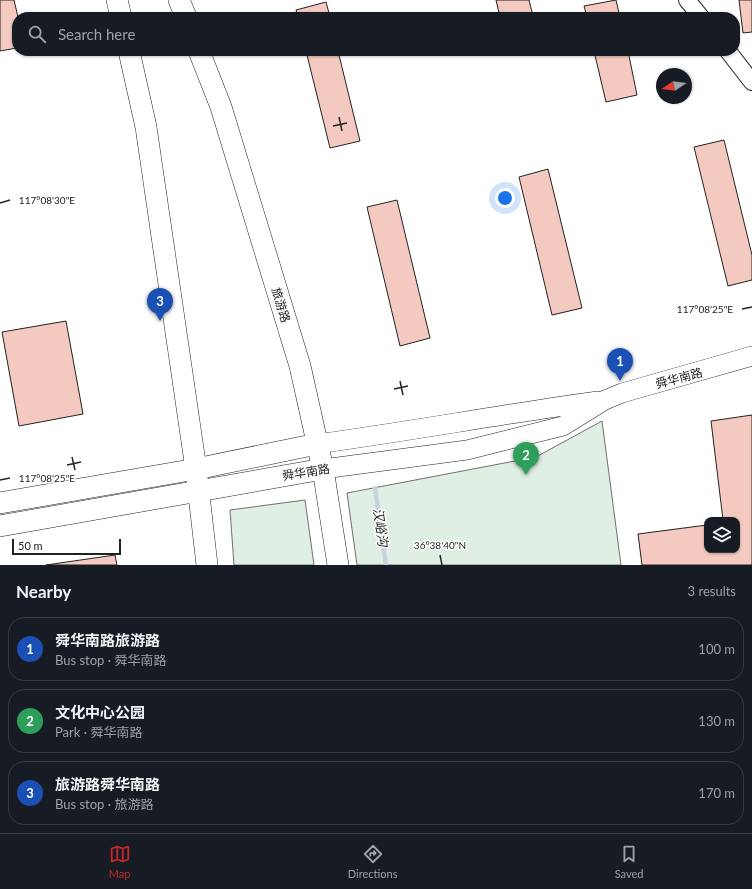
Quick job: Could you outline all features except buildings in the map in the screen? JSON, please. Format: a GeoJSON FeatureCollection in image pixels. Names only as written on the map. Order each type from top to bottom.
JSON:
{"type":"FeatureCollection","features":[{"type":"Feature","properties":{"kind":"main road"},"geometry":{"type":"LineString","coordinates":[[118,0],[120,12]]}},
{"type":"Feature","properties":{"kind":"main road"},"geometry":{"type":"LineString","coordinates":[[179,0],[184,12]]}},
{"type":"Feature","properties":{"kind":"main road"},"geometry":{"type":"LineString","coordinates":[[130,56],[146,127],[196,469],[207,565]]}},
{"type":"Feature","properties":{"kind":"main road","name":"旅游路"},"geometry":{"type":"LineString","coordinates":[[201,56],[221,107],[300,366],[323,469],[338,565]]}},
{"type":"Feature","properties":{"kind":"main road","name":"舜华南路"},"geometry":{"type":"LineString","coordinates":[[0,503],[196,469],[318,444],[401,433],[506,414],[606,400],[752,356]]}},
{"type":"Feature","properties":{"kind":"main road","name":"舜华南路"},"geometry":{"type":"LineString","coordinates":[[0,526],[323,469],[467,450],[563,426],[606,400]]}},
{"type":"Feature","properties":{"kind":"street"},"geometry":{"type":"LineString","coordinates":[[688,0],[697,12]]}},
{"type":"Feature","properties":{"kind":"street"},"geometry":{"type":"LineString","coordinates":[[732,56],[752,82]]}},
{"type":"Feature","properties":{"kind":"green space"},"geometry":{"type":"Polygon","coordinates":[[[602,421],[621,565],[357,565],[347,493],[536,457],[602,421]]]}},
{"type":"Feature","properties":{"kind":"green space"},"geometry":{"type":"Polygon","coordinates":[[[305,500],[314,565],[234,565],[230,510],[305,500]]]}},
{"type":"Feature","properties":{"kind":"waterway","name":"汉峪沟"},"geometry":{"type":"LineString","coordinates":[[375,488],[386,565]]}},
{"type":"Feature","properties":{"kind":"place","name":"旅游路舜华南路"},"geometry":{"type":"Point","coordinates":[160,321]}},
{"type":"Feature","properties":{"kind":"place","name":"舜华南路旅游路"},"geometry":{"type":"Point","coordinates":[620,381]}},
{"type":"Feature","properties":{"kind":"place","name":"文化中心公园"},"geometry":{"type":"Point","coordinates":[526,475]}}]}
